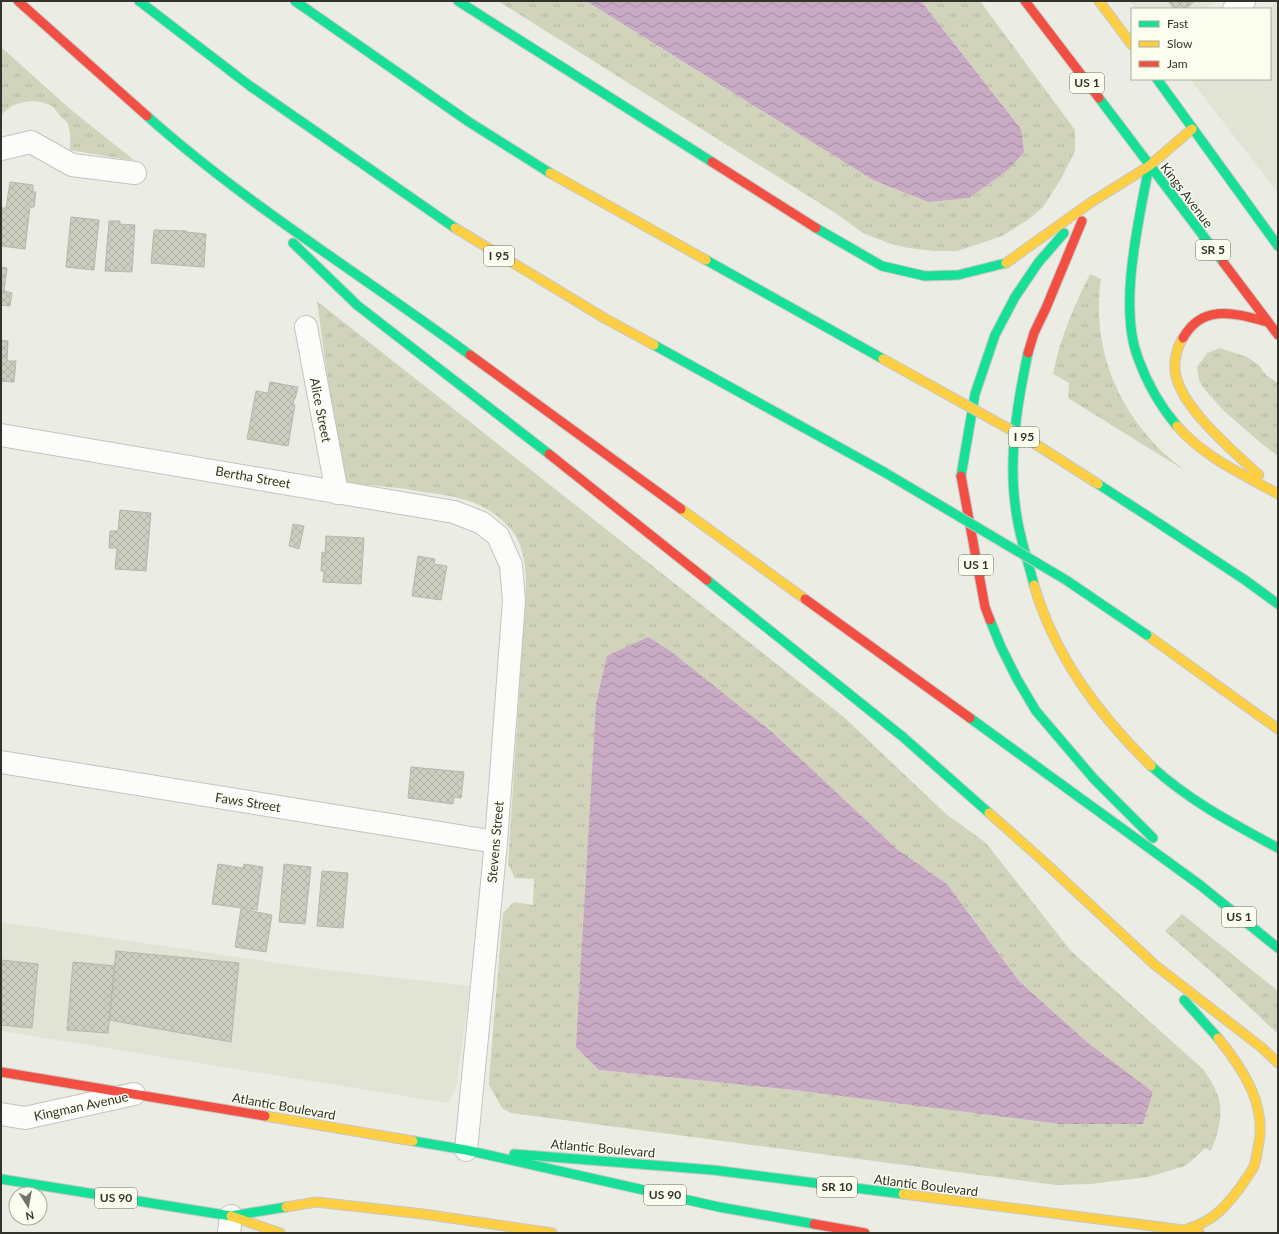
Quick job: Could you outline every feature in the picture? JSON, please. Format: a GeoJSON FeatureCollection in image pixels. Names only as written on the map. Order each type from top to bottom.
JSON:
{"type":"FeatureCollection","features":[{"type":"Feature","properties":{"kind":"main road"},"geometry":{"type":"LineString","coordinates":[[18,1],[167,134],[243,195],[420,318],[598,449],[1200,885]]}},
{"type":"Feature","properties":{"kind":"main road","name":"I 95"},"geometry":{"type":"LineString","coordinates":[[139,1],[257,91],[466,236],[606,319],[884,472],[1066,580],[1147,635],[1278,728]]}},
{"type":"Feature","properties":{"kind":"main road","name":"I 95"},"geometry":{"type":"LineString","coordinates":[[295,1],[462,117],[552,174],[1029,440],[1160,524],[1245,580],[1278,604]]}},
{"type":"Feature","properties":{"kind":"main road"},"geometry":{"type":"LineString","coordinates":[[458,1],[827,236],[882,266],[925,276],[932,276],[958,275],[1007,263],[1090,203]]}},
{"type":"Feature","properties":{"kind":"main road","name":"US 1"},"geometry":{"type":"LineString","coordinates":[[1025,1],[1149,166]]}},
{"type":"Feature","properties":{"kind":"main road"},"geometry":{"type":"LineString","coordinates":[[1099,1],[1131,44]]}},
{"type":"Feature","properties":{"kind":"main road"},"geometry":{"type":"LineString","coordinates":[[1158,80],[1278,246]]}},
{"type":"Feature","properties":{"kind":"main road","name":"US 1"},"geometry":{"type":"LineString","coordinates":[[1192,128],[1149,166],[1090,203],[1038,262],[1015,297],[995,335],[975,394],[961,478],[985,607],[1001,647],[1017,679],[1036,711],[1094,779],[1200,885],[1278,948]]}},
{"type":"Feature","properties":{"kind":"main road"},"geometry":{"type":"LineString","coordinates":[[1149,166],[1134,251],[1130,299],[1131,328],[1137,357],[1148,382],[1164,410],[1186,436],[1214,459],[1278,494]]}},
{"type":"Feature","properties":{"kind":"main road","name":"Kings Avenue"},"geometry":{"type":"LineString","coordinates":[[1149,166],[1278,335]]}},
{"type":"Feature","properties":{"kind":"main road"},"geometry":{"type":"LineString","coordinates":[[243,195],[358,305],[507,421],[903,737],[1041,859],[1155,965],[1261,1047],[1278,1063]]}},
{"type":"Feature","properties":{"kind":"main road"},"geometry":{"type":"LineString","coordinates":[[1090,203],[1029,347],[1017,420],[1013,457],[1016,520],[1037,595],[1051,632],[1069,666],[1092,700],[1120,734],[1170,783],[1209,810],[1278,848]]}},
{"type":"Feature","properties":{"kind":"main road"},"geometry":{"type":"LineString","coordinates":[[1268,322],[1232,313],[1217,314],[1204,319],[1191,326],[1183,335],[1174,363],[1176,380],[1187,399],[1208,426],[1278,494]]}},
{"type":"Feature","properties":{"kind":"main road"},"geometry":{"type":"LineString","coordinates":[[1155,965],[1241,1066],[1254,1090],[1262,1123],[1260,1144],[1255,1164],[1238,1190],[1217,1213],[1203,1224],[1181,1231]]}},
{"type":"Feature","properties":{"kind":"main road","name":"Atlantic Boulevard"},"geometry":{"type":"LineString","coordinates":[[1,1072],[466,1150],[713,1170],[1206,1233]]}},
{"type":"Feature","properties":{"kind":"main road","name":"US 90"},"geometry":{"type":"LineString","coordinates":[[466,1150],[719,1207],[865,1233]]}},
{"type":"Feature","properties":{"kind":"main road","name":"US 90"},"geometry":{"type":"LineString","coordinates":[[1,1179],[230,1225],[316,1202],[423,1214],[552,1233]]}},
{"type":"Feature","properties":{"kind":"main road"},"geometry":{"type":"LineString","coordinates":[[230,1225],[280,1233]]}},
{"type":"Feature","properties":{"kind":"street"},"geometry":{"type":"LineString","coordinates":[[1235,8],[1244,1]]}},
{"type":"Feature","properties":{"kind":"street"},"geometry":{"type":"LineString","coordinates":[[1,148],[31,142],[72,165],[135,173]]}},
{"type":"Feature","properties":{"kind":"street","name":"Alice Street"},"geometry":{"type":"LineString","coordinates":[[306,327],[337,493]]}},
{"type":"Feature","properties":{"kind":"street","name":"Bertha Street"},"geometry":{"type":"LineString","coordinates":[[1,435],[454,512],[482,523],[498,536]]}},
{"type":"Feature","properties":{"kind":"street","name":"Stevens Street"},"geometry":{"type":"LineString","coordinates":[[466,1150],[496,842],[514,602],[511,565],[498,536]]}},
{"type":"Feature","properties":{"kind":"street","name":"Faws Street"},"geometry":{"type":"LineString","coordinates":[[1,762],[496,842]]}},
{"type":"Feature","properties":{"kind":"street","name":"Kingman Avenue"},"geometry":{"type":"LineString","coordinates":[[1,1114],[24,1118],[137,1094]]}},
{"type":"Feature","properties":{"kind":"shaded area"},"geometry":{"type":"Polygon","coordinates":[[[1130,1],[1215,1],[1206,8],[1135,8],[1130,1]]]}},
{"type":"Feature","properties":{"kind":"shaded area"},"geometry":{"type":"Polygon","coordinates":[[[1278,1],[1278,193],[1191,80],[1271,80],[1271,8],[1269,8],[1278,1]]]}},
{"type":"Feature","properties":{"kind":"shaded area"},"geometry":{"type":"Polygon","coordinates":[[[1,922],[312,968],[470,986],[456,1090],[447,1103],[1,1031],[1,922]]]}},
{"type":"Feature","properties":{"kind":"green space"},"geometry":{"type":"Polygon","coordinates":[[[498,1],[586,1],[873,180],[928,202],[1021,129],[921,1],[980,1],[1075,130],[1075,151],[1061,179],[1043,207],[1029,219],[1004,235],[957,251],[934,251],[908,248],[888,243],[863,233],[837,214],[498,1]]]}},
{"type":"Feature","properties":{"kind":"green space"},"geometry":{"type":"Polygon","coordinates":[[[1,47],[69,108],[135,161],[70,150],[70,132],[67,122],[52,106],[46,103],[31,101],[17,104],[5,111],[1,116],[1,47]]]}},
{"type":"Feature","properties":{"kind":"green space"},"geometry":{"type":"Polygon","coordinates":[[[1090,274],[1101,279],[1099,301],[1103,345],[1108,366],[1116,386],[1126,406],[1138,424],[1159,449],[1184,470],[1068,398],[1069,383],[1053,374],[1059,348],[1068,322],[1090,274]]]}},
{"type":"Feature","properties":{"kind":"green space"},"geometry":{"type":"Polygon","coordinates":[[[317,301],[845,718],[946,814],[986,843],[1071,951],[1204,1070],[1217,1093],[1220,1103],[1218,1131],[1211,1151],[1205,1148],[1185,1166],[1148,1177],[1090,1184],[1056,1185],[511,1113],[502,1108],[489,1085],[489,1079],[503,913],[514,902],[533,905],[534,879],[515,878],[508,864],[525,596],[526,575],[523,555],[514,533],[509,527],[489,510],[469,501],[394,487],[342,483],[317,301]],[[772,732],[599,1070],[802,1091],[1153,1092],[1087,1042],[1019,981],[947,884],[898,850],[772,732]]]}},
{"type":"Feature","properties":{"kind":"green space"},"geometry":{"type":"Polygon","coordinates":[[[1220,348],[1247,357],[1259,365],[1266,375],[1278,383],[1278,456],[1225,412],[1199,381],[1197,367],[1207,353],[1220,348]]]}},
{"type":"Feature","properties":{"kind":"green space"},"geometry":{"type":"Polygon","coordinates":[[[1182,914],[1278,991],[1278,1034],[1165,931],[1182,914]]]}},
{"type":"Feature","properties":{"kind":"water"},"geometry":{"type":"Polygon","coordinates":[[[586,1],[921,1],[1021,129],[1024,152],[1009,169],[969,198],[928,202],[873,180],[586,1]]]}},
{"type":"Feature","properties":{"kind":"water"},"geometry":{"type":"Polygon","coordinates":[[[648,637],[669,650],[772,732],[898,850],[947,884],[1019,981],[1087,1042],[1153,1092],[1143,1124],[1061,1124],[802,1091],[599,1070],[576,1047],[596,704],[607,656],[648,637]]]}},
{"type":"Feature","properties":{"kind":"building"},"geometry":{"type":"Polygon","coordinates":[[[1168,1],[1195,1],[1186,8],[1174,8],[1168,1]]]}},
{"type":"Feature","properties":{"kind":"building"},"geometry":{"type":"Polygon","coordinates":[[[10,182],[33,185],[33,192],[36,192],[34,207],[30,207],[25,249],[1,246],[1,208],[6,208],[10,182]]]}},
{"type":"Feature","properties":{"kind":"building"},"geometry":{"type":"Polygon","coordinates":[[[71,217],[99,220],[94,270],[66,267],[71,217]]]}},
{"type":"Feature","properties":{"kind":"building"},"geometry":{"type":"Polygon","coordinates":[[[109,221],[120,221],[120,224],[135,225],[132,272],[105,271],[109,221]]]}},
{"type":"Feature","properties":{"kind":"building"},"geometry":{"type":"Polygon","coordinates":[[[154,230],[186,231],[206,234],[204,267],[151,263],[154,230]]]}},
{"type":"Feature","properties":{"kind":"building"},"geometry":{"type":"Polygon","coordinates":[[[1,267],[7,268],[4,291],[12,293],[10,306],[1,305],[1,267]]]}},
{"type":"Feature","properties":{"kind":"building"},"geometry":{"type":"Polygon","coordinates":[[[1,340],[8,341],[7,361],[16,361],[14,382],[1,381],[1,340]]]}},
{"type":"Feature","properties":{"kind":"building"},"geometry":{"type":"Polygon","coordinates":[[[270,382],[298,387],[294,399],[293,405],[295,405],[288,446],[247,439],[256,391],[268,393],[270,382]]]}},
{"type":"Feature","properties":{"kind":"building"},"geometry":{"type":"Polygon","coordinates":[[[120,510],[151,513],[146,571],[115,569],[117,548],[109,548],[110,531],[118,531],[120,510]]]}},
{"type":"Feature","properties":{"kind":"building"},"geometry":{"type":"Polygon","coordinates":[[[293,524],[304,526],[299,549],[289,546],[293,524]]]}},
{"type":"Feature","properties":{"kind":"building"},"geometry":{"type":"Polygon","coordinates":[[[326,536],[364,538],[361,584],[323,582],[324,571],[321,571],[322,552],[325,553],[326,536]]]}},
{"type":"Feature","properties":{"kind":"building"},"geometry":{"type":"Polygon","coordinates":[[[418,556],[435,559],[434,564],[447,566],[441,600],[412,596],[418,556]]]}},
{"type":"Feature","properties":{"kind":"building"},"geometry":{"type":"Polygon","coordinates":[[[411,767],[464,772],[461,798],[454,797],[453,804],[408,798],[411,767]]]}},
{"type":"Feature","properties":{"kind":"building"},"geometry":{"type":"Polygon","coordinates":[[[218,864],[243,868],[244,864],[263,867],[257,910],[212,904],[218,864]]]}},
{"type":"Feature","properties":{"kind":"building"},"geometry":{"type":"Polygon","coordinates":[[[284,864],[311,867],[305,924],[279,922],[284,864]]]}},
{"type":"Feature","properties":{"kind":"building"},"geometry":{"type":"Polygon","coordinates":[[[322,871],[348,873],[343,928],[317,926],[322,871]]]}},
{"type":"Feature","properties":{"kind":"building"},"geometry":{"type":"Polygon","coordinates":[[[241,909],[272,915],[266,952],[235,947],[241,909]]]}},
{"type":"Feature","properties":{"kind":"building"},"geometry":{"type":"Polygon","coordinates":[[[116,951],[239,963],[231,1042],[109,1020],[116,951]]]}},
{"type":"Feature","properties":{"kind":"building"},"geometry":{"type":"Polygon","coordinates":[[[1,960],[38,964],[32,1028],[1,1025],[1,960]]]}},
{"type":"Feature","properties":{"kind":"building"},"geometry":{"type":"Polygon","coordinates":[[[73,962],[115,966],[108,1033],[67,1030],[73,962]]]}},
{"type":"Feature","properties":{"kind":"traffic: fast"},"geometry":{"type":"LineString","coordinates":[[139,1],[250,86],[455,228]]}},
{"type":"Feature","properties":{"kind":"traffic: fast"},"geometry":{"type":"LineString","coordinates":[[295,1],[469,122],[550,173]]}},
{"type":"Feature","properties":{"kind":"traffic: fast"},"geometry":{"type":"LineString","coordinates":[[458,1],[712,162]]}},
{"type":"Feature","properties":{"kind":"traffic: fast"},"geometry":{"type":"LineString","coordinates":[[1158,80],[1278,246]]}},
{"type":"Feature","properties":{"kind":"traffic: fast"},"geometry":{"type":"LineString","coordinates":[[1099,98],[1223,262]]}},
{"type":"Feature","properties":{"kind":"traffic: fast"},"geometry":{"type":"LineString","coordinates":[[147,116],[224,180],[470,355]]}},
{"type":"Feature","properties":{"kind":"traffic: fast"},"geometry":{"type":"LineString","coordinates":[[1149,166],[1132,263],[1130,289],[1132,337],[1138,358],[1150,385],[1165,410],[1177,426]]}},
{"type":"Feature","properties":{"kind":"traffic: fast"},"geometry":{"type":"LineString","coordinates":[[816,228],[882,266],[925,276],[958,275],[1006,263]]}},
{"type":"Feature","properties":{"kind":"traffic: fast"},"geometry":{"type":"LineString","coordinates":[[961,476],[975,394],[995,335],[1015,297],[1038,263],[1064,233]]}},
{"type":"Feature","properties":{"kind":"traffic: fast"},"geometry":{"type":"LineString","coordinates":[[293,243],[357,305],[549,454]]}},
{"type":"Feature","properties":{"kind":"traffic: fast"},"geometry":{"type":"LineString","coordinates":[[706,260],[883,359]]}},
{"type":"Feature","properties":{"kind":"traffic: fast"},"geometry":{"type":"LineString","coordinates":[[654,345],[884,472]]}},
{"type":"Feature","properties":{"kind":"traffic: fast"},"geometry":{"type":"LineString","coordinates":[[1028,353],[1017,412],[1013,452],[1013,472],[1017,520],[1034,585]]}},
{"type":"Feature","properties":{"kind":"traffic: fast"},"geometry":{"type":"LineString","coordinates":[[884,472],[1066,580],[1147,635]]}},
{"type":"Feature","properties":{"kind":"traffic: fast"},"geometry":{"type":"LineString","coordinates":[[1098,484],[1160,524]]}},
{"type":"Feature","properties":{"kind":"traffic: fast"},"geometry":{"type":"LineString","coordinates":[[1160,524],[1245,580],[1278,604]]}},
{"type":"Feature","properties":{"kind":"traffic: fast"},"geometry":{"type":"LineString","coordinates":[[707,580],[903,737],[989,813]]}},
{"type":"Feature","properties":{"kind":"traffic: fast"},"geometry":{"type":"LineString","coordinates":[[990,620],[1001,647],[1017,679],[1036,711],[1094,779],[1153,838]]}},
{"type":"Feature","properties":{"kind":"traffic: fast"},"geometry":{"type":"LineString","coordinates":[[970,718],[1200,885],[1278,948]]}},
{"type":"Feature","properties":{"kind":"traffic: fast"},"geometry":{"type":"LineString","coordinates":[[1151,766],[1166,779],[1197,801],[1228,821],[1278,848]]}},
{"type":"Feature","properties":{"kind":"traffic: fast"},"geometry":{"type":"LineString","coordinates":[[1184,1000],[1218,1038]]}},
{"type":"Feature","properties":{"kind":"traffic: fast"},"geometry":{"type":"LineString","coordinates":[[413,1141],[466,1150],[719,1207],[814,1224]]}},
{"type":"Feature","properties":{"kind":"traffic: fast"},"geometry":{"type":"LineString","coordinates":[[514,1154],[713,1170],[903,1194]]}},
{"type":"Feature","properties":{"kind":"traffic: fast"},"geometry":{"type":"LineString","coordinates":[[1,1179],[231,1216],[286,1207]]}},
{"type":"Feature","properties":{"kind":"traffic: slow"},"geometry":{"type":"LineString","coordinates":[[1099,1],[1131,44]]}},
{"type":"Feature","properties":{"kind":"traffic: slow"},"geometry":{"type":"LineString","coordinates":[[1006,263],[1090,203],[1149,166],[1192,129]]}},
{"type":"Feature","properties":{"kind":"traffic: slow"},"geometry":{"type":"LineString","coordinates":[[550,173],[706,260]]}},
{"type":"Feature","properties":{"kind":"traffic: slow"},"geometry":{"type":"LineString","coordinates":[[455,228],[606,319],[654,345]]}},
{"type":"Feature","properties":{"kind":"traffic: slow"},"geometry":{"type":"LineString","coordinates":[[1183,338],[1176,357],[1175,371],[1181,389],[1188,402],[1211,429],[1259,475]]}},
{"type":"Feature","properties":{"kind":"traffic: slow"},"geometry":{"type":"LineString","coordinates":[[883,359],[1029,440],[1098,484]]}},
{"type":"Feature","properties":{"kind":"traffic: slow"},"geometry":{"type":"LineString","coordinates":[[1177,426],[1211,456],[1278,494]]}},
{"type":"Feature","properties":{"kind":"traffic: slow"},"geometry":{"type":"LineString","coordinates":[[681,509],[805,599]]}},
{"type":"Feature","properties":{"kind":"traffic: slow"},"geometry":{"type":"LineString","coordinates":[[1034,585],[1054,636],[1081,683],[1114,726],[1151,766]]}},
{"type":"Feature","properties":{"kind":"traffic: slow"},"geometry":{"type":"LineString","coordinates":[[1147,635],[1278,729]]}},
{"type":"Feature","properties":{"kind":"traffic: slow"},"geometry":{"type":"LineString","coordinates":[[989,813],[1155,965],[1261,1047],[1278,1063]]}},
{"type":"Feature","properties":{"kind":"traffic: slow"},"geometry":{"type":"LineString","coordinates":[[1181,1231],[1207,1221],[1220,1211],[1247,1178],[1254,1166],[1256,1157],[1260,1132],[1256,1103],[1244,1075],[1218,1038]]}},
{"type":"Feature","properties":{"kind":"traffic: slow"},"geometry":{"type":"LineString","coordinates":[[265,1116],[413,1141]]}},
{"type":"Feature","properties":{"kind":"traffic: slow"},"geometry":{"type":"LineString","coordinates":[[903,1194],[1199,1232]]}},
{"type":"Feature","properties":{"kind":"traffic: slow"},"geometry":{"type":"LineString","coordinates":[[286,1207],[316,1202],[423,1214],[552,1233]]}},
{"type":"Feature","properties":{"kind":"traffic: slow"},"geometry":{"type":"LineString","coordinates":[[231,1216],[280,1233]]}},
{"type":"Feature","properties":{"kind":"traffic: jam"},"geometry":{"type":"LineString","coordinates":[[18,1],[147,116]]}},
{"type":"Feature","properties":{"kind":"traffic: jam"},"geometry":{"type":"LineString","coordinates":[[1025,1],[1099,98]]}},
{"type":"Feature","properties":{"kind":"traffic: jam"},"geometry":{"type":"LineString","coordinates":[[712,162],[816,228]]}},
{"type":"Feature","properties":{"kind":"traffic: jam"},"geometry":{"type":"LineString","coordinates":[[1028,353],[1034,333],[1082,221]]}},
{"type":"Feature","properties":{"kind":"traffic: jam"},"geometry":{"type":"LineString","coordinates":[[1223,262],[1278,335]]}},
{"type":"Feature","properties":{"kind":"traffic: jam"},"geometry":{"type":"LineString","coordinates":[[1183,338],[1191,327],[1200,319],[1211,315],[1233,314],[1268,322]]}},
{"type":"Feature","properties":{"kind":"traffic: jam"},"geometry":{"type":"LineString","coordinates":[[470,355],[681,509]]}},
{"type":"Feature","properties":{"kind":"traffic: jam"},"geometry":{"type":"LineString","coordinates":[[549,454],[707,580]]}},
{"type":"Feature","properties":{"kind":"traffic: jam"},"geometry":{"type":"LineString","coordinates":[[961,476],[985,607],[990,620]]}},
{"type":"Feature","properties":{"kind":"traffic: jam"},"geometry":{"type":"LineString","coordinates":[[805,599],[970,718]]}},
{"type":"Feature","properties":{"kind":"traffic: jam"},"geometry":{"type":"LineString","coordinates":[[1,1072],[265,1116]]}},
{"type":"Feature","properties":{"kind":"traffic: jam"},"geometry":{"type":"LineString","coordinates":[[814,1224],[865,1233]]}}]}
